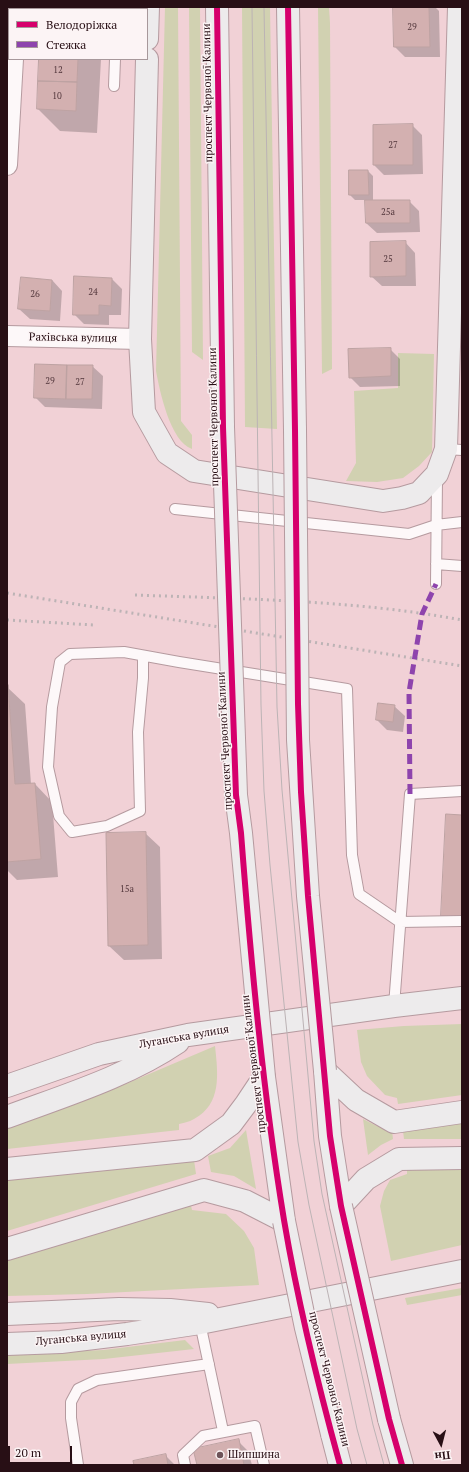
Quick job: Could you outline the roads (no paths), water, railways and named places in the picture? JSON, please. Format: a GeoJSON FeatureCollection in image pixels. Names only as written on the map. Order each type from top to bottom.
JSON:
{"type":"FeatureCollection","features":[{"type":"Feature","properties":{"kind":"main road","name":"проспект Червоної Калини"},"geometry":{"type":"LineString","coordinates":[[217,7],[223,427],[236,795],[241,833],[264,1077],[284,1221],[306,1328],[340,1465]]}},
{"type":"Feature","properties":{"kind":"main road"},"geometry":{"type":"LineString","coordinates":[[288,7],[299,755],[308,896],[330,1136],[341,1206],[389,1419],[402,1465]]}},
{"type":"Feature","properties":{"kind":"main road"},"geometry":{"type":"LineString","coordinates":[[146,60],[140,339],[144,412],[166,452],[194,471],[383,501],[402,498],[419,493],[437,474],[454,450],[459,7]]}},
{"type":"Feature","properties":{"kind":"main road","name":"Луганська вулиця"},"geometry":{"type":"LineString","coordinates":[[7,1086],[99,1054],[188,1035],[462,998]]}},
{"type":"Feature","properties":{"kind":"main road"},"geometry":{"type":"LineString","coordinates":[[7,1117],[116,1077],[156,1057],[188,1035]]}},
{"type":"Feature","properties":{"kind":"main road"},"geometry":{"type":"LineString","coordinates":[[325,1071],[356,1100],[394,1122],[462,1112]]}},
{"type":"Feature","properties":{"kind":"main road"},"geometry":{"type":"LineString","coordinates":[[7,1169],[195,1150],[231,1124],[264,1077]]}},
{"type":"Feature","properties":{"kind":"main road"},"geometry":{"type":"LineString","coordinates":[[341,1206],[366,1179],[399,1159],[462,1158]]}},
{"type":"Feature","properties":{"kind":"main road"},"geometry":{"type":"LineString","coordinates":[[7,1249],[204,1190],[245,1201],[284,1221]]}},
{"type":"Feature","properties":{"kind":"main road","name":"Луганська вулиця"},"geometry":{"type":"LineString","coordinates":[[7,1344],[61,1342],[200,1323],[462,1271]]}},
{"type":"Feature","properties":{"kind":"main road"},"geometry":{"type":"LineString","coordinates":[[7,1314],[118,1308],[170,1310],[231,1316]]}},
{"type":"Feature","properties":{"kind":"street"},"geometry":{"type":"LineString","coordinates":[[7,165],[14,60]]}},
{"type":"Feature","properties":{"kind":"street","name":"Рахівська вулиця"},"geometry":{"type":"LineString","coordinates":[[7,336],[140,339]]}},
{"type":"Feature","properties":{"kind":"lane"},"geometry":{"type":"LineString","coordinates":[[114,86],[115,60]]}},
{"type":"Feature","properties":{"kind":"lane"},"geometry":{"type":"LineString","coordinates":[[436,584],[437,474]]}},
{"type":"Feature","properties":{"kind":"lane"},"geometry":{"type":"LineString","coordinates":[[175,509],[409,534],[436,524],[462,522]]}},
{"type":"Feature","properties":{"kind":"lane"},"geometry":{"type":"LineString","coordinates":[[436,564],[462,566]]}},
{"type":"Feature","properties":{"kind":"lane"},"geometry":{"type":"LineString","coordinates":[[143,656],[143,678],[138,732],[140,811],[108,826],[72,832],[59,816],[48,767],[52,707],[60,662],[70,654],[124,652],[347,689],[352,855],[359,894],[400,922],[462,921]]}},
{"type":"Feature","properties":{"kind":"lane"},"geometry":{"type":"LineString","coordinates":[[394,1006],[410,794],[462,791]]}},
{"type":"Feature","properties":{"kind":"lane"},"geometry":{"type":"LineString","coordinates":[[200,1323],[223,1431]]}},
{"type":"Feature","properties":{"kind":"lane"},"geometry":{"type":"LineString","coordinates":[[78,1465],[71,1418],[71,1402],[78,1389],[97,1380],[209,1364]]}},
{"type":"Feature","properties":{"kind":"lane"},"geometry":{"type":"LineString","coordinates":[[185,1465],[183,1455],[203,1436],[255,1426],[264,1465]]}},
{"type":"Feature","properties":{"kind":"tram line"},"geometry":{"type":"LineString","coordinates":[[252,7],[261,705],[264,791],[298,1142],[309,1205],[357,1429],[367,1465]]}},
{"type":"Feature","properties":{"kind":"tram line"},"geometry":{"type":"LineString","coordinates":[[264,7],[277,707],[282,790],[314,1141],[322,1194],[373,1425],[384,1465]]}},
{"type":"Feature","properties":{"kind":"railway"},"geometry":{"type":"LineString","coordinates":[[7,593],[462,666]]}},
{"type":"Feature","properties":{"kind":"railway"},"geometry":{"type":"LineString","coordinates":[[135,595],[258,599],[340,604],[421,613],[462,620]]}},
{"type":"Feature","properties":{"kind":"railway"},"geometry":{"type":"LineString","coordinates":[[7,620],[94,625]]}},
{"type":"Feature","properties":{"kind":"place","name":"Шипшина"},"geometry":{"type":"Point","coordinates":[220,1455]}}]}
